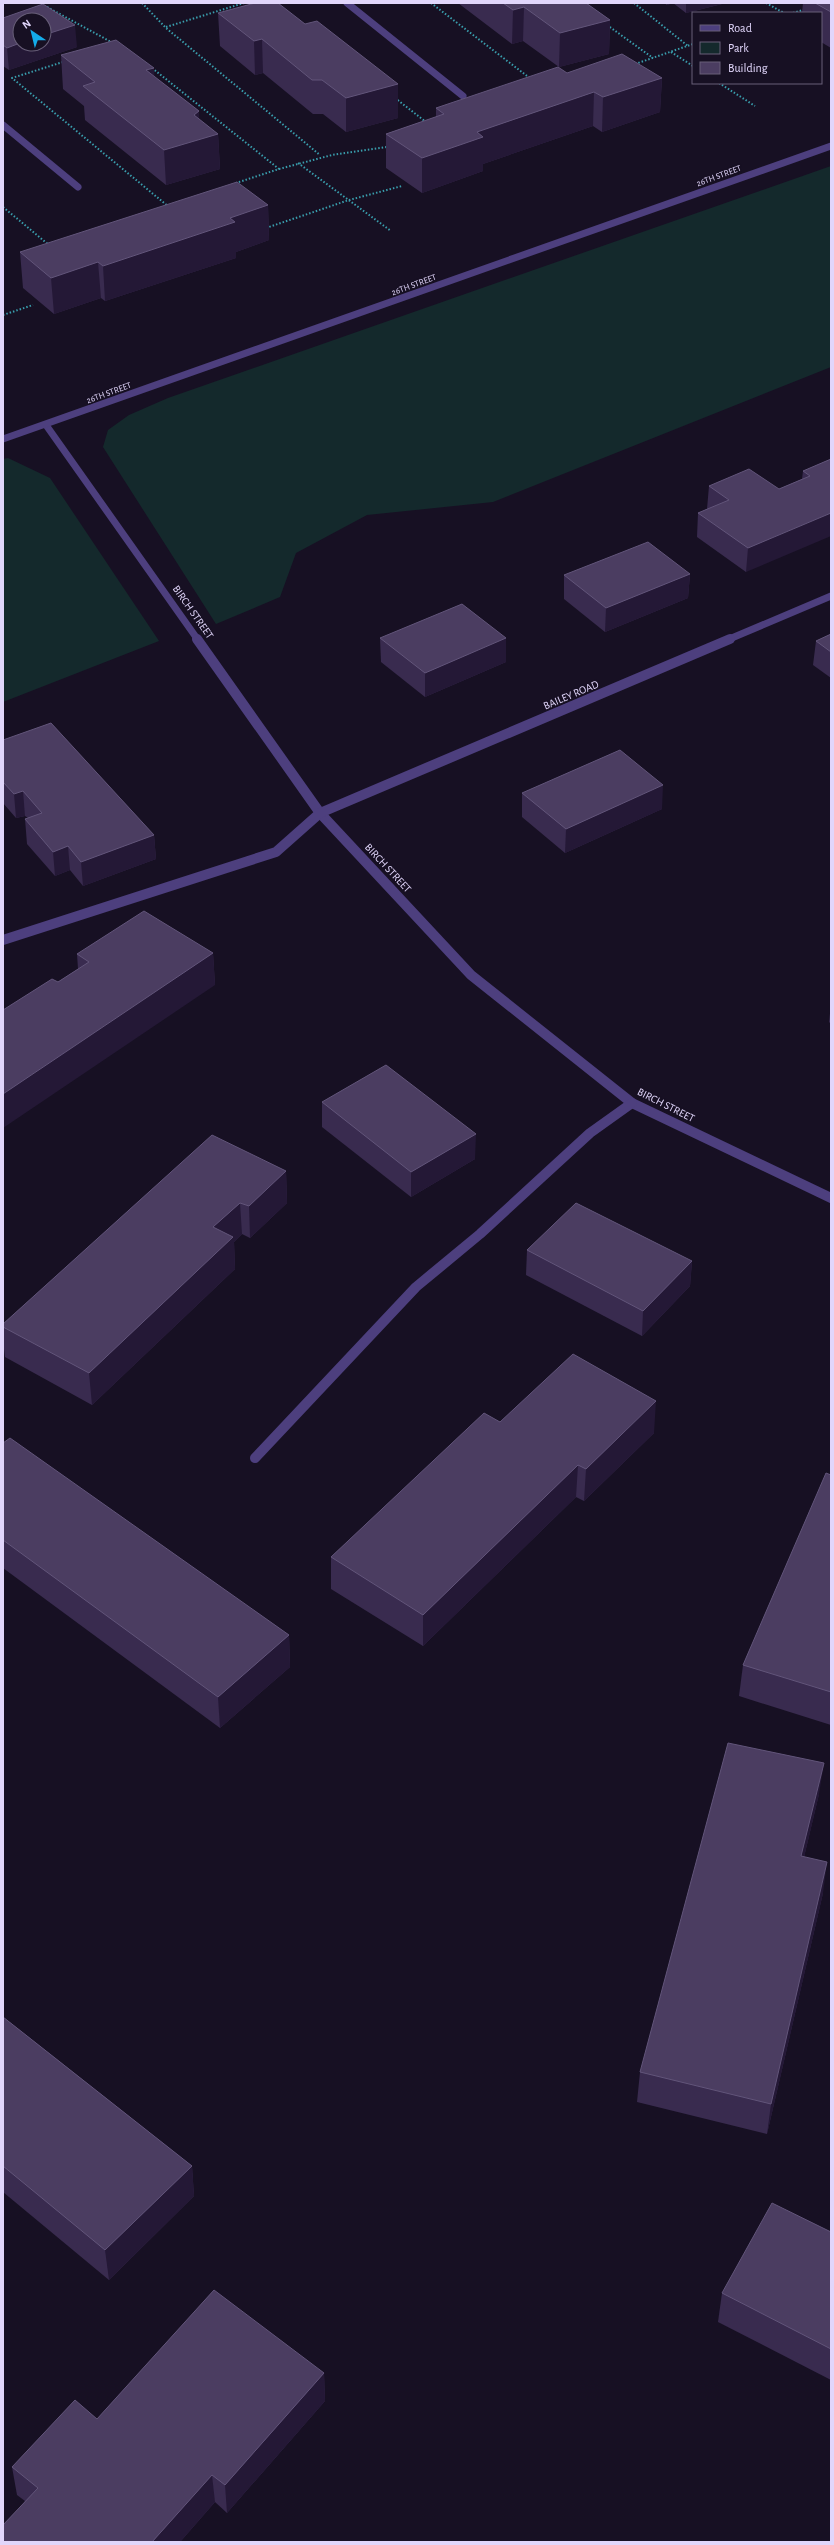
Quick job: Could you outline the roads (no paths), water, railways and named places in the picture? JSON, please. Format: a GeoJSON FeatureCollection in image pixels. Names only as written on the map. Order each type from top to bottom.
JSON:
{"type":"FeatureCollection","features":[{"type":"Feature","properties":{"kind":"street"},"geometry":{"type":"LineString","coordinates":[[347,3],[462,96]]}},
{"type":"Feature","properties":{"kind":"street"},"geometry":{"type":"LineString","coordinates":[[3,125],[78,186]]}},
{"type":"Feature","properties":{"kind":"street","name":"26TH STREET"},"geometry":{"type":"LineString","coordinates":[[3,439],[831,146]]}},
{"type":"Feature","properties":{"kind":"street","name":"BIRCH STREET"},"geometry":{"type":"LineString","coordinates":[[46,425],[320,813],[470,975],[632,1103],[831,1198]]}},
{"type":"Feature","properties":{"kind":"street","name":"BAILEY ROAD"},"geometry":{"type":"LineString","coordinates":[[3,940],[276,852],[320,813],[831,596]]}},
{"type":"Feature","properties":{"kind":"street"},"geometry":{"type":"LineString","coordinates":[[255,1458],[416,1287],[480,1234],[590,1133],[632,1103]]}}]}
